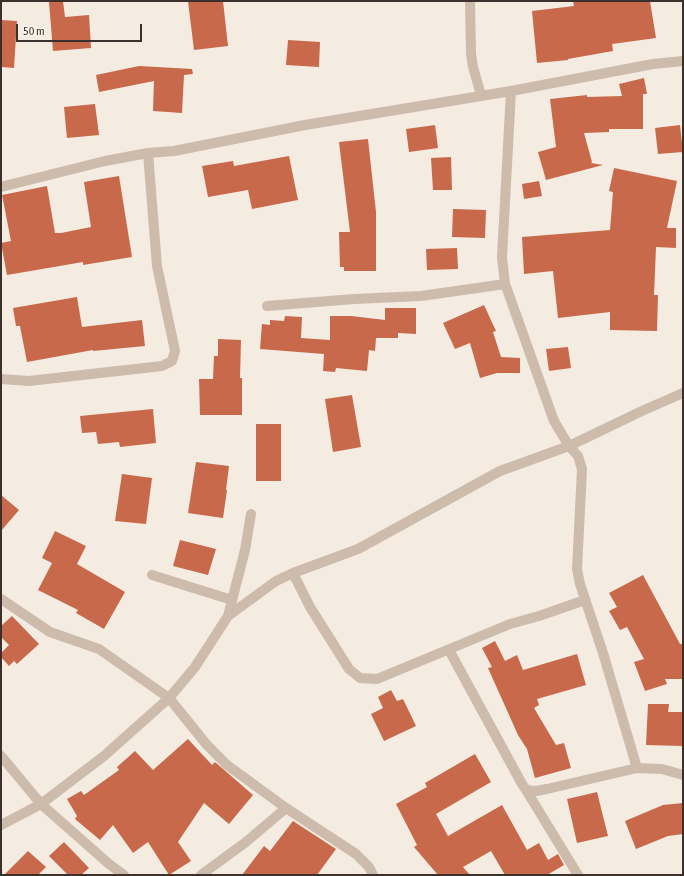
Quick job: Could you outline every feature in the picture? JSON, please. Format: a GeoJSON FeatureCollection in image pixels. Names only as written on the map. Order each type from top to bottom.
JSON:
{"type":"FeatureCollection","features":[{"type":"Feature","properties":{"kind":"street"},"geometry":{"type":"LineString","coordinates":[[470,1],[471,54],[481,95]]}},
{"type":"Feature","properties":{"kind":"street"},"geometry":{"type":"LineString","coordinates":[[1,187],[106,161],[148,153],[174,151],[305,125],[511,91],[653,64],[683,61]]}},
{"type":"Feature","properties":{"kind":"street"},"geometry":{"type":"LineString","coordinates":[[511,91],[502,257],[505,284],[554,421],[569,446],[578,456],[582,469],[577,569],[580,584],[603,653],[637,768]]}},
{"type":"Feature","properties":{"kind":"street"},"geometry":{"type":"LineString","coordinates":[[1,379],[29,381],[162,366],[172,362],[175,352],[157,266],[148,153]]}},
{"type":"Feature","properties":{"kind":"street"},"geometry":{"type":"LineString","coordinates":[[267,306],[354,299],[421,296],[505,284]]}},
{"type":"Feature","properties":{"kind":"street"},"geometry":{"type":"LineString","coordinates":[[228,616],[276,581],[293,573],[358,549],[500,471],[569,446],[683,393]]}},
{"type":"Feature","properties":{"kind":"street"},"geometry":{"type":"LineString","coordinates":[[1,825],[41,804],[104,756],[169,698],[195,668],[228,616],[245,550],[251,514]]}},
{"type":"Feature","properties":{"kind":"street"},"geometry":{"type":"LineString","coordinates":[[293,573],[310,607],[345,663],[349,669],[360,678],[377,679],[510,624],[539,616],[585,600]]}},
{"type":"Feature","properties":{"kind":"street"},"geometry":{"type":"LineString","coordinates":[[152,575],[232,600]]}},
{"type":"Feature","properties":{"kind":"street"},"geometry":{"type":"LineString","coordinates":[[1,599],[50,632],[98,649],[169,698],[206,745],[227,765],[286,808],[356,854],[369,868],[373,875]]}},
{"type":"Feature","properties":{"kind":"street"},"geometry":{"type":"LineString","coordinates":[[449,650],[522,784],[578,875]]}},
{"type":"Feature","properties":{"kind":"street"},"geometry":{"type":"LineString","coordinates":[[1,756],[41,804],[109,864],[124,875]]}},
{"type":"Feature","properties":{"kind":"street"},"geometry":{"type":"LineString","coordinates":[[526,790],[536,791],[547,789],[637,768],[662,769],[683,774]]}},
{"type":"Feature","properties":{"kind":"street"},"geometry":{"type":"LineString","coordinates":[[201,875],[246,842],[286,808]]}},
{"type":"Feature","properties":{"kind":"building"},"geometry":{"type":"Polygon","coordinates":[[[63,1],[65,17],[89,15],[91,48],[53,51],[49,2],[63,1]]]}},
{"type":"Feature","properties":{"kind":"building"},"geometry":{"type":"Polygon","coordinates":[[[188,1],[223,1],[228,46],[194,50],[188,1]]]}},
{"type":"Feature","properties":{"kind":"building"},"geometry":{"type":"Polygon","coordinates":[[[573,1],[650,1],[656,38],[612,44],[613,51],[568,60],[537,63],[532,11],[574,6],[573,1]]]}},
{"type":"Feature","properties":{"kind":"building"},"geometry":{"type":"Polygon","coordinates":[[[1,20],[17,21],[14,68],[1,67],[1,20]]]}},
{"type":"Feature","properties":{"kind":"building"},"geometry":{"type":"Polygon","coordinates":[[[288,40],[320,42],[319,67],[286,65],[288,40]]]}},
{"type":"Feature","properties":{"kind":"building"},"geometry":{"type":"Polygon","coordinates":[[[139,66],[192,69],[193,74],[184,75],[182,113],[153,111],[154,81],[99,92],[96,75],[139,66]]]}},
{"type":"Feature","properties":{"kind":"building"},"geometry":{"type":"Polygon","coordinates":[[[644,78],[647,94],[643,94],[643,129],[609,129],[609,132],[584,133],[592,162],[591,163],[603,165],[546,180],[538,152],[556,147],[550,99],[587,95],[587,97],[622,96],[619,84],[644,78]]]}},
{"type":"Feature","properties":{"kind":"building"},"geometry":{"type":"Polygon","coordinates":[[[95,104],[99,135],[67,138],[64,107],[95,104]]]}},
{"type":"Feature","properties":{"kind":"building"},"geometry":{"type":"Polygon","coordinates":[[[435,125],[438,148],[409,152],[406,129],[435,125]]]}},
{"type":"Feature","properties":{"kind":"building"},"geometry":{"type":"Polygon","coordinates":[[[680,125],[683,152],[658,154],[655,128],[680,125]]]}},
{"type":"Feature","properties":{"kind":"building"},"geometry":{"type":"Polygon","coordinates":[[[368,139],[376,212],[376,271],[344,271],[344,267],[340,267],[339,232],[350,232],[339,142],[368,139]]]}},
{"type":"Feature","properties":{"kind":"building"},"geometry":{"type":"Polygon","coordinates":[[[289,156],[298,200],[252,209],[248,190],[208,197],[202,166],[233,161],[234,166],[289,156]]]}},
{"type":"Feature","properties":{"kind":"building"},"geometry":{"type":"Polygon","coordinates":[[[451,157],[452,190],[433,190],[431,158],[451,157]]]}},
{"type":"Feature","properties":{"kind":"building"},"geometry":{"type":"Polygon","coordinates":[[[614,168],[677,181],[667,228],[676,228],[676,248],[656,247],[654,295],[658,295],[657,331],[610,330],[610,312],[558,318],[553,271],[524,274],[522,237],[610,230],[613,192],[609,191],[614,168]]]}},
{"type":"Feature","properties":{"kind":"building"},"geometry":{"type":"Polygon","coordinates":[[[119,176],[132,257],[83,265],[83,262],[7,275],[1,243],[11,241],[2,195],[47,186],[55,233],[61,233],[91,227],[84,182],[119,176]]]}},
{"type":"Feature","properties":{"kind":"building"},"geometry":{"type":"Polygon","coordinates":[[[539,181],[542,196],[524,199],[522,184],[539,181]]]}},
{"type":"Feature","properties":{"kind":"building"},"geometry":{"type":"Polygon","coordinates":[[[453,209],[486,210],[485,238],[452,237],[453,209]]]}},
{"type":"Feature","properties":{"kind":"building"},"geometry":{"type":"Polygon","coordinates":[[[457,248],[458,269],[427,270],[426,249],[457,248]]]}},
{"type":"Feature","properties":{"kind":"building"},"geometry":{"type":"Polygon","coordinates":[[[77,297],[82,327],[142,320],[145,346],[93,350],[27,362],[20,326],[16,326],[13,308],[77,297]]]}},
{"type":"Feature","properties":{"kind":"building"},"geometry":{"type":"Polygon","coordinates":[[[484,305],[496,331],[493,332],[501,357],[520,358],[520,373],[497,373],[480,378],[470,343],[455,349],[443,323],[484,305]]]}},
{"type":"Feature","properties":{"kind":"building"},"geometry":{"type":"Polygon","coordinates":[[[385,308],[416,308],[416,334],[398,333],[398,338],[376,338],[375,351],[369,350],[367,371],[336,368],[335,372],[323,371],[324,354],[260,349],[262,324],[270,325],[270,320],[284,321],[285,316],[302,317],[301,338],[330,340],[330,316],[351,316],[385,320],[385,308]]]}},
{"type":"Feature","properties":{"kind":"building"},"geometry":{"type":"Polygon","coordinates":[[[218,339],[241,340],[240,378],[242,378],[242,415],[200,415],[199,379],[213,379],[214,356],[218,356],[218,339]]]}},
{"type":"Feature","properties":{"kind":"building"},"geometry":{"type":"Polygon","coordinates":[[[568,347],[571,368],[549,371],[546,349],[568,347]]]}},
{"type":"Feature","properties":{"kind":"building"},"geometry":{"type":"Polygon","coordinates":[[[352,395],[361,447],[333,452],[325,399],[352,395]]]}},
{"type":"Feature","properties":{"kind":"building"},"geometry":{"type":"Polygon","coordinates":[[[153,409],[156,443],[120,447],[119,442],[98,444],[96,432],[82,433],[80,416],[153,409]]]}},
{"type":"Feature","properties":{"kind":"building"},"geometry":{"type":"Polygon","coordinates":[[[256,424],[281,424],[281,481],[256,481],[256,424]]]}},
{"type":"Feature","properties":{"kind":"building"},"geometry":{"type":"Polygon","coordinates":[[[196,462],[229,466],[223,518],[188,513],[196,462]]]}},
{"type":"Feature","properties":{"kind":"building"},"geometry":{"type":"Polygon","coordinates":[[[122,474],[152,478],[146,524],[115,521],[122,474]]]}},
{"type":"Feature","properties":{"kind":"building"},"geometry":{"type":"Polygon","coordinates":[[[1,495],[19,510],[1,531],[1,495]]]}},
{"type":"Feature","properties":{"kind":"building"},"geometry":{"type":"Polygon","coordinates":[[[55,531],[86,546],[77,564],[125,592],[104,629],[76,613],[78,610],[38,590],[52,563],[42,558],[55,531]]]}},
{"type":"Feature","properties":{"kind":"building"},"geometry":{"type":"Polygon","coordinates":[[[180,540],[216,549],[208,575],[173,566],[180,540]]]}},
{"type":"Feature","properties":{"kind":"building"},"geometry":{"type":"Polygon","coordinates":[[[643,575],[680,644],[683,644],[683,679],[665,679],[667,684],[645,691],[634,662],[644,659],[627,627],[620,630],[609,611],[617,607],[609,593],[643,575]]]}},
{"type":"Feature","properties":{"kind":"building"},"geometry":{"type":"Polygon","coordinates":[[[12,616],[39,644],[17,664],[14,661],[9,666],[1,657],[1,653],[9,645],[1,637],[1,626],[12,616]]]}},
{"type":"Feature","properties":{"kind":"building"},"geometry":{"type":"Polygon","coordinates":[[[495,641],[505,661],[517,655],[523,670],[577,654],[586,685],[537,699],[539,705],[534,708],[556,745],[564,743],[571,768],[535,778],[527,749],[518,735],[488,668],[492,667],[482,648],[495,641]]]}},
{"type":"Feature","properties":{"kind":"building"},"geometry":{"type":"Polygon","coordinates":[[[391,690],[397,701],[403,699],[416,726],[384,741],[371,714],[383,708],[378,697],[391,690]]]}},
{"type":"Feature","properties":{"kind":"building"},"geometry":{"type":"Polygon","coordinates":[[[648,704],[669,704],[668,712],[683,712],[683,746],[646,745],[648,704]]]}},
{"type":"Feature","properties":{"kind":"building"},"geometry":{"type":"Polygon","coordinates":[[[188,739],[212,765],[215,762],[253,795],[229,824],[204,803],[178,842],[191,861],[169,875],[148,842],[133,853],[113,825],[100,840],[75,819],[77,816],[67,799],[81,791],[84,795],[119,770],[117,767],[135,751],[153,770],[188,739]]]}},
{"type":"Feature","properties":{"kind":"building"},"geometry":{"type":"Polygon","coordinates":[[[475,754],[491,782],[436,814],[448,836],[502,805],[527,850],[539,843],[548,860],[558,854],[564,865],[547,875],[505,875],[491,851],[463,867],[470,875],[438,875],[414,847],[417,845],[396,804],[427,787],[425,783],[475,754]]]}},
{"type":"Feature","properties":{"kind":"building"},"geometry":{"type":"Polygon","coordinates":[[[597,792],[608,836],[577,843],[567,799],[597,792]]]}},
{"type":"Feature","properties":{"kind":"building"},"geometry":{"type":"Polygon","coordinates":[[[683,803],[683,834],[668,836],[636,849],[625,821],[663,805],[683,803]]]}},
{"type":"Feature","properties":{"kind":"building"},"geometry":{"type":"Polygon","coordinates":[[[293,821],[336,849],[317,875],[242,875],[264,846],[270,851],[293,821]]]}},
{"type":"Feature","properties":{"kind":"building"},"geometry":{"type":"Polygon","coordinates":[[[64,842],[89,868],[81,875],[68,875],[49,856],[64,842]]]}},
{"type":"Feature","properties":{"kind":"building"},"geometry":{"type":"Polygon","coordinates":[[[28,851],[46,867],[38,875],[4,875],[28,851]]]}}]}
